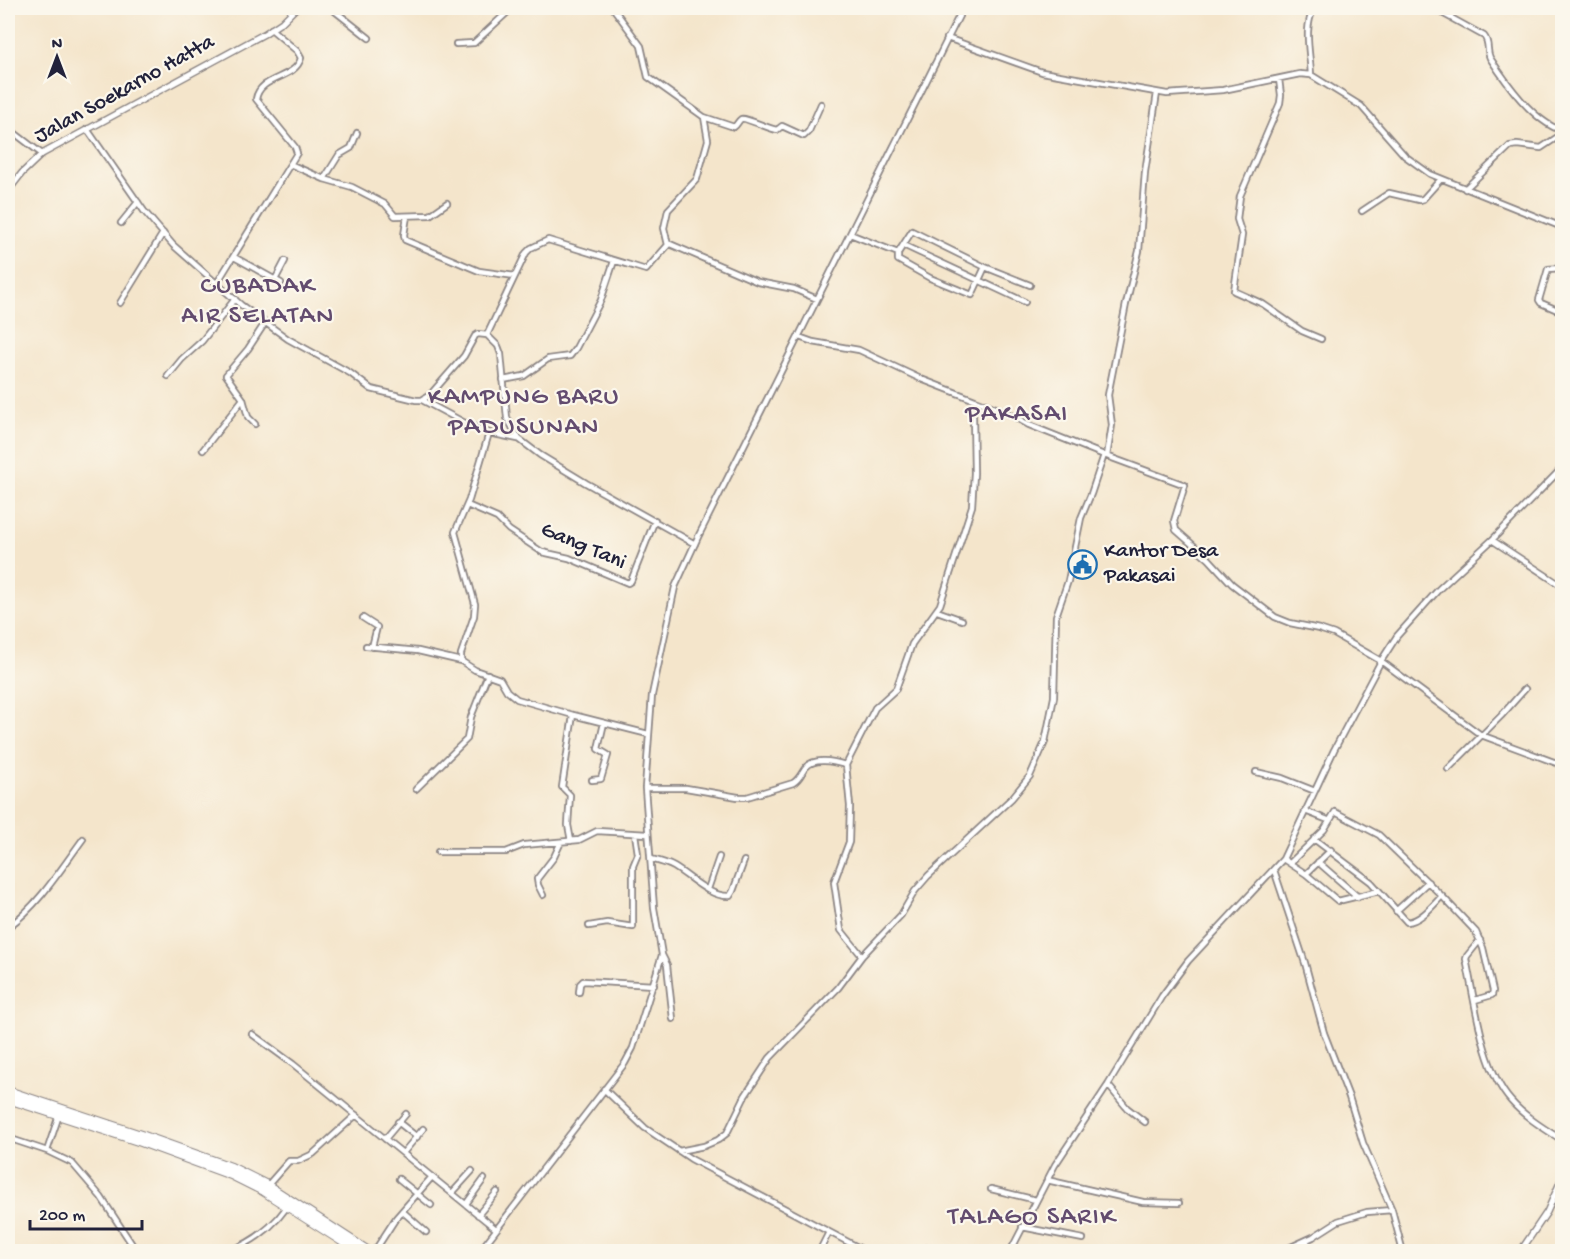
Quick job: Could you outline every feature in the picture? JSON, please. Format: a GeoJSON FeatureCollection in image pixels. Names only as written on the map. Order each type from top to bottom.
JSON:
{"type":"FeatureCollection","features":[{"type":"Feature","properties":{"kind":"highway"},"geometry":{"type":"LineString","coordinates":[[8,1091],[142,1139],[265,1188],[372,1251]]}},
{"type":"Feature","properties":{"kind":"highway"},"geometry":{"type":"LineString","coordinates":[[8,1099],[142,1139]]}},
{"type":"Feature","properties":{"kind":"highway"},"geometry":{"type":"LineString","coordinates":[[265,1188],[287,1207],[359,1251]]}},
{"type":"Feature","properties":{"kind":"street","name":"Jalan Soekarno Hatta"},"geometry":{"type":"LineString","coordinates":[[8,191],[42,154],[271,30],[296,8]]}},
{"type":"Feature","properties":{"kind":"street"},"geometry":{"type":"LineString","coordinates":[[331,8],[369,38]]}},
{"type":"Feature","properties":{"kind":"street"},"geometry":{"type":"LineString","coordinates":[[456,44],[474,43],[512,8]]}},
{"type":"Feature","properties":{"kind":"street"},"geometry":{"type":"LineString","coordinates":[[613,8],[641,46],[645,68],[651,80],[704,117],[734,127],[740,120],[745,119],[767,129],[777,130],[782,126],[804,136],[809,131],[821,104]]}},
{"type":"Feature","properties":{"kind":"street"},"geometry":{"type":"LineString","coordinates":[[673,1019],[667,965],[662,955],[654,908],[645,788],[654,683],[675,587],[963,8]]}},
{"type":"Feature","properties":{"kind":"street"},"geometry":{"type":"LineString","coordinates":[[1311,75],[1307,28],[1314,8]]}},
{"type":"Feature","properties":{"kind":"street"},"geometry":{"type":"LineString","coordinates":[[1433,8],[1484,36],[1488,41],[1489,56],[1520,97],[1544,120],[1563,132],[1541,148],[1512,145],[1466,189]]}},
{"type":"Feature","properties":{"kind":"street"},"geometry":{"type":"LineString","coordinates":[[217,284],[292,165],[297,153],[297,149],[258,103],[256,96],[270,80],[293,71],[301,58],[297,51],[271,30]]}},
{"type":"Feature","properties":{"kind":"street"},"geometry":{"type":"LineString","coordinates":[[947,38],[1042,72],[1157,93],[1176,94],[1222,90],[1302,74],[1311,75],[1361,106],[1411,162],[1441,179],[1563,227]]}},
{"type":"Feature","properties":{"kind":"street"},"geometry":{"type":"LineString","coordinates":[[1279,79],[1280,103],[1240,196],[1237,219],[1242,235],[1234,291],[1263,304],[1302,331],[1321,339]]}},
{"type":"Feature","properties":{"kind":"street"},"geometry":{"type":"LineString","coordinates":[[679,1151],[704,1146],[727,1133],[745,1095],[761,1069],[838,988],[862,956],[902,915],[915,891],[928,876],[1017,793],[1030,776],[1045,742],[1054,697],[1056,616],[1068,581],[1081,518],[1106,456],[1112,424],[1108,395],[1138,256],[1145,172],[1157,93]]}},
{"type":"Feature","properties":{"kind":"street"},"geometry":{"type":"LineString","coordinates":[[668,245],[664,228],[668,210],[698,179],[708,140],[704,117]]}},
{"type":"Feature","properties":{"kind":"street"},"geometry":{"type":"LineString","coordinates":[[8,128],[42,154]]}},
{"type":"Feature","properties":{"kind":"street"},"geometry":{"type":"LineString","coordinates":[[87,129],[162,233],[185,258],[265,323],[324,361],[350,373],[371,388],[422,400],[489,433],[519,439]]}},
{"type":"Feature","properties":{"kind":"street"},"geometry":{"type":"LineString","coordinates":[[324,179],[339,155],[351,148],[357,133]]}},
{"type":"Feature","properties":{"kind":"street"},"geometry":{"type":"LineString","coordinates":[[292,165],[324,179],[352,187],[383,202],[395,216],[430,215],[447,203]]}},
{"type":"Feature","properties":{"kind":"street"},"geometry":{"type":"LineString","coordinates":[[1362,211],[1389,193],[1423,199],[1441,179]]}},
{"type":"Feature","properties":{"kind":"street"},"geometry":{"type":"LineString","coordinates":[[121,224],[138,202]]}},
{"type":"Feature","properties":{"kind":"street"},"geometry":{"type":"LineString","coordinates":[[407,216],[405,240],[479,270],[515,276]]}},
{"type":"Feature","properties":{"kind":"street"},"geometry":{"type":"LineString","coordinates":[[985,267],[972,295],[930,278],[898,260],[898,253],[912,231],[985,267],[1030,285]]}},
{"type":"Feature","properties":{"kind":"street"},"geometry":{"type":"LineString","coordinates":[[120,303],[162,233]]}},
{"type":"Feature","properties":{"kind":"street"},"geometry":{"type":"LineString","coordinates":[[850,234],[898,253]]}},
{"type":"Feature","properties":{"kind":"street"},"geometry":{"type":"LineString","coordinates":[[487,335],[528,250],[548,240],[640,269],[648,269],[668,245]]}},
{"type":"Feature","properties":{"kind":"street"},"geometry":{"type":"LineString","coordinates":[[668,245],[758,282],[794,289],[817,299]]}},
{"type":"Feature","properties":{"kind":"street"},"geometry":{"type":"LineString","coordinates":[[903,245],[1025,302]]}},
{"type":"Feature","properties":{"kind":"street"},"geometry":{"type":"LineString","coordinates":[[234,257],[281,282]]}},
{"type":"Feature","properties":{"kind":"street"},"geometry":{"type":"LineString","coordinates":[[275,280],[285,261]]}},
{"type":"Feature","properties":{"kind":"street"},"geometry":{"type":"LineString","coordinates":[[503,380],[528,374],[548,359],[570,356],[601,300],[614,261]]}},
{"type":"Feature","properties":{"kind":"street"},"geometry":{"type":"LineString","coordinates":[[1563,265],[1559,269],[1548,269],[1539,300],[1563,312]]}},
{"type":"Feature","properties":{"kind":"street"},"geometry":{"type":"LineString","coordinates":[[168,376],[182,359],[202,341],[235,299]]}},
{"type":"Feature","properties":{"kind":"street"},"geometry":{"type":"LineString","coordinates":[[255,424],[248,417],[243,399],[225,375],[248,349],[265,323]]}},
{"type":"Feature","properties":{"kind":"street"},"geometry":{"type":"LineString","coordinates":[[422,400],[430,395],[461,360],[475,336],[487,335],[500,350],[507,418],[519,439],[540,455],[586,483],[695,544]]}},
{"type":"Feature","properties":{"kind":"street"},"geometry":{"type":"LineString","coordinates":[[799,337],[813,342],[859,350],[921,379],[1010,414],[1029,425],[1185,485],[1174,521],[1176,530],[1209,559],[1232,584],[1275,617],[1290,624],[1334,634],[1381,661],[1481,735],[1563,765]]}},
{"type":"Feature","properties":{"kind":"street"},"geometry":{"type":"LineString","coordinates":[[203,450],[243,399]]}},
{"type":"Feature","properties":{"kind":"street"},"geometry":{"type":"LineString","coordinates":[[862,956],[841,930],[834,882],[849,842],[850,806],[846,765],[875,708],[896,689],[912,644],[937,611],[972,506],[973,414],[976,401]]}},
{"type":"Feature","properties":{"kind":"street"},"geometry":{"type":"LineString","coordinates":[[461,661],[463,647],[474,616],[475,604],[455,532],[467,505],[489,433]]}},
{"type":"Feature","properties":{"kind":"street"},"geometry":{"type":"LineString","coordinates":[[1010,1251],[1047,1180],[1162,996],[1188,961],[1283,859],[1334,750],[1381,661],[1412,618],[1439,589],[1492,540],[1563,468]]}},
{"type":"Feature","properties":{"kind":"street","name":"Gang Tani"},"geometry":{"type":"LineString","coordinates":[[467,505],[497,518],[509,530],[542,552],[569,558],[626,583],[631,581],[655,520]]}},
{"type":"Feature","properties":{"kind":"street"},"geometry":{"type":"LineString","coordinates":[[1492,540],[1563,586]]}},
{"type":"Feature","properties":{"kind":"street"},"geometry":{"type":"LineString","coordinates":[[937,611],[962,620]]}},
{"type":"Feature","properties":{"kind":"street"},"geometry":{"type":"LineString","coordinates":[[363,618],[377,627],[372,647]]}},
{"type":"Feature","properties":{"kind":"street"},"geometry":{"type":"LineString","coordinates":[[366,646],[418,651],[461,661],[469,667],[500,680],[517,699],[648,734]]}},
{"type":"Feature","properties":{"kind":"street"},"geometry":{"type":"LineString","coordinates":[[416,789],[466,739],[471,717],[488,674]]}},
{"type":"Feature","properties":{"kind":"street"},"geometry":{"type":"LineString","coordinates":[[1448,769],[1502,716],[1525,689]]}},
{"type":"Feature","properties":{"kind":"street"},"geometry":{"type":"LineString","coordinates":[[571,841],[568,825],[570,795],[562,787],[573,715]]}},
{"type":"Feature","properties":{"kind":"street"},"geometry":{"type":"LineString","coordinates":[[592,780],[601,779],[608,755],[598,749],[604,723]]}},
{"type":"Feature","properties":{"kind":"street"},"geometry":{"type":"LineString","coordinates":[[645,788],[686,788],[742,797],[793,783],[812,763],[829,761],[846,765]]}},
{"type":"Feature","properties":{"kind":"street"},"geometry":{"type":"LineString","coordinates":[[1256,772],[1282,778],[1315,790]]}},
{"type":"Feature","properties":{"kind":"street"},"geometry":{"type":"LineString","coordinates":[[1305,811],[1328,820]]}},
{"type":"Feature","properties":{"kind":"street"},"geometry":{"type":"LineString","coordinates":[[1290,863],[1325,828],[1334,813],[1337,812],[1376,832],[1476,932],[1493,991],[1492,995],[1475,1000]]}},
{"type":"Feature","properties":{"kind":"street"},"geometry":{"type":"LineString","coordinates":[[438,852],[506,852],[524,845],[579,840],[597,831],[648,834]]}},
{"type":"Feature","properties":{"kind":"street"},"geometry":{"type":"LineString","coordinates":[[589,926],[607,923],[633,927],[633,866],[638,856],[635,834]]}},
{"type":"Feature","properties":{"kind":"street"},"geometry":{"type":"LineString","coordinates":[[8,927],[40,896],[83,839]]}},
{"type":"Feature","properties":{"kind":"street"},"geometry":{"type":"LineString","coordinates":[[1314,839],[1362,873],[1407,921],[1411,922],[1424,914],[1442,896]]}},
{"type":"Feature","properties":{"kind":"street"},"geometry":{"type":"LineString","coordinates":[[543,895],[537,879],[554,857],[561,842]]}},
{"type":"Feature","properties":{"kind":"street"},"geometry":{"type":"LineString","coordinates":[[1306,873],[1331,850]]}},
{"type":"Feature","properties":{"kind":"street"},"geometry":{"type":"LineString","coordinates":[[708,889],[719,856]]}},
{"type":"Feature","properties":{"kind":"street"},"geometry":{"type":"LineString","coordinates":[[651,859],[673,866],[722,896],[730,896],[744,861]]}},
{"type":"Feature","properties":{"kind":"street"},"geometry":{"type":"LineString","coordinates":[[1283,859],[1306,873],[1338,902],[1379,891]]}},
{"type":"Feature","properties":{"kind":"street"},"geometry":{"type":"LineString","coordinates":[[1318,862],[1358,897]]}},
{"type":"Feature","properties":{"kind":"street"},"geometry":{"type":"LineString","coordinates":[[1274,870],[1305,963],[1324,1034],[1349,1097],[1363,1143],[1392,1210],[1403,1251]]}},
{"type":"Feature","properties":{"kind":"street"},"geometry":{"type":"LineString","coordinates":[[1396,911],[1428,882]]}},
{"type":"Feature","properties":{"kind":"street"},"geometry":{"type":"LineString","coordinates":[[1480,940],[1466,959],[1487,1054],[1499,1084],[1510,1101],[1563,1140]]}},
{"type":"Feature","properties":{"kind":"street"},"geometry":{"type":"LineString","coordinates":[[479,1251],[625,1063],[633,1047],[662,955]]}},
{"type":"Feature","properties":{"kind":"street"},"geometry":{"type":"LineString","coordinates":[[579,992],[583,981],[654,985]]}},
{"type":"Feature","properties":{"kind":"street"},"geometry":{"type":"LineString","coordinates":[[252,1034],[293,1064],[431,1178],[453,1192],[496,1228]]}},
{"type":"Feature","properties":{"kind":"street"},"geometry":{"type":"LineString","coordinates":[[1108,1085],[1127,1108],[1145,1122]]}},
{"type":"Feature","properties":{"kind":"street"},"geometry":{"type":"LineString","coordinates":[[604,1089],[645,1128],[679,1151],[753,1193],[867,1251]]}},
{"type":"Feature","properties":{"kind":"street"},"geometry":{"type":"LineString","coordinates":[[385,1139],[406,1114]]}},
{"type":"Feature","properties":{"kind":"street"},"geometry":{"type":"LineString","coordinates":[[47,1151],[59,1115]]}},
{"type":"Feature","properties":{"kind":"street"},"geometry":{"type":"LineString","coordinates":[[265,1188],[289,1161],[298,1161],[313,1154],[356,1115]]}},
{"type":"Feature","properties":{"kind":"street"},"geometry":{"type":"LineString","coordinates":[[399,1122],[417,1137]]}},
{"type":"Feature","properties":{"kind":"street"},"geometry":{"type":"LineString","coordinates":[[403,1153],[423,1129]]}},
{"type":"Feature","properties":{"kind":"street"},"geometry":{"type":"LineString","coordinates":[[8,1138],[72,1162],[101,1197],[137,1251]]}},
{"type":"Feature","properties":{"kind":"street"},"geometry":{"type":"LineString","coordinates":[[453,1192],[472,1171]]}},
{"type":"Feature","properties":{"kind":"street"},"geometry":{"type":"LineString","coordinates":[[372,1251],[402,1211],[431,1178]]}},
{"type":"Feature","properties":{"kind":"street"},"geometry":{"type":"LineString","coordinates":[[1520,1251],[1547,1212],[1563,1178]]}},
{"type":"Feature","properties":{"kind":"street"},"geometry":{"type":"LineString","coordinates":[[399,1179],[431,1205]]}},
{"type":"Feature","properties":{"kind":"street"},"geometry":{"type":"LineString","coordinates":[[466,1204],[484,1179]]}},
{"type":"Feature","properties":{"kind":"street"},"geometry":{"type":"LineString","coordinates":[[1047,1180],[1143,1202],[1179,1203]]}},
{"type":"Feature","properties":{"kind":"street"},"geometry":{"type":"LineString","coordinates":[[991,1189],[1036,1200]]}},
{"type":"Feature","properties":{"kind":"street"},"geometry":{"type":"LineString","coordinates":[[478,1215],[497,1192]]}},
{"type":"Feature","properties":{"kind":"street"},"geometry":{"type":"LineString","coordinates":[[228,1251],[244,1245],[261,1233],[274,1223],[287,1207]]}},
{"type":"Feature","properties":{"kind":"street"},"geometry":{"type":"LineString","coordinates":[[1280,1251],[1306,1241],[1338,1221],[1367,1212],[1392,1210]]}},
{"type":"Feature","properties":{"kind":"street"},"geometry":{"type":"LineString","coordinates":[[402,1211],[426,1232]]}},
{"type":"Feature","properties":{"kind":"street"},"geometry":{"type":"LineString","coordinates":[[1022,1227],[1083,1239]]}},
{"type":"Feature","properties":{"kind":"street"},"geometry":{"type":"LineString","coordinates":[[819,1251],[830,1232]]}},
{"type":"Feature","properties":{"kind":"street"},"geometry":{"type":"LineString","coordinates":[[1306,1241],[1312,1251]]}},
{"type":"Feature","properties":{"kind":"place","name":"Kantor Desa Pakasai"},"geometry":{"type":"Point","coordinates":[1083,565]}},
{"type":"Feature","properties":{"kind":"district","name":"CUBADAK AIR SELATAN"},"geometry":{"type":"Point","coordinates":[258,302]}},
{"type":"Feature","properties":{"kind":"district","name":"KAMPUNG BARU PADUSUNAN"},"geometry":{"type":"Point","coordinates":[524,412]}},
{"type":"Feature","properties":{"kind":"district","name":"PAKASAI"},"geometry":{"type":"Point","coordinates":[1017,415]}},
{"type":"Feature","properties":{"kind":"district","name":"TALAGO SARIK"},"geometry":{"type":"Point","coordinates":[1032,1218]}}]}
